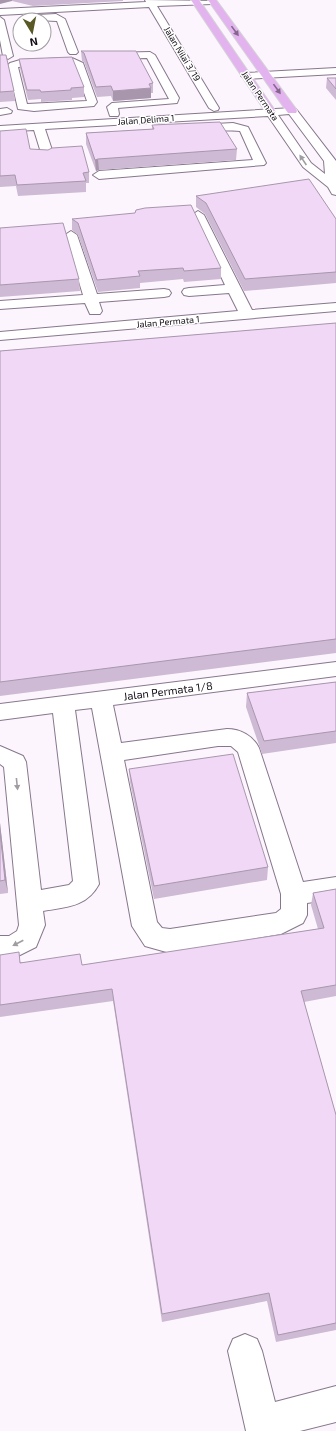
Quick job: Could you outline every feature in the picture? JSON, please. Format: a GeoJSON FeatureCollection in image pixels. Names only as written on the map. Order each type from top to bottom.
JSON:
{"type":"FeatureCollection","features":[{"type":"Feature","properties":{"kind":"main road","name":"Jalan Permata"},"geometry":{"type":"LineString","coordinates":[[212,0],[290,107]]}},
{"type":"Feature","properties":{"kind":"main road","name":"Jalan Permata"},"geometry":{"type":"LineString","coordinates":[[195,1],[269,108]]}},
{"type":"Feature","properties":{"kind":"street"},"geometry":{"type":"LineString","coordinates":[[14,0],[17,11]]}},
{"type":"Feature","properties":{"kind":"street"},"geometry":{"type":"LineString","coordinates":[[50,12],[80,4],[212,0]]}},
{"type":"Feature","properties":{"kind":"street","name":"Jalan Nilai 3/19"},"geometry":{"type":"LineString","coordinates":[[151,2],[214,108]]}},
{"type":"Feature","properties":{"kind":"street"},"geometry":{"type":"LineString","coordinates":[[0,12],[32,12]]}},
{"type":"Feature","properties":{"kind":"street"},"geometry":{"type":"LineString","coordinates":[[52,15],[61,19],[73,52]]}},
{"type":"Feature","properties":{"kind":"street"},"geometry":{"type":"LineString","coordinates":[[8,56],[0,20],[12,18]]}},
{"type":"Feature","properties":{"kind":"street"},"geometry":{"type":"LineString","coordinates":[[100,57],[150,55],[174,98],[173,101],[168,102],[116,105],[112,107],[114,114]]}},
{"type":"Feature","properties":{"kind":"street"},"geometry":{"type":"LineString","coordinates":[[77,62],[92,102],[90,104],[34,108],[22,107],[12,65],[20,63],[77,62]]}},
{"type":"Feature","properties":{"kind":"street"},"geometry":{"type":"LineString","coordinates":[[246,76],[336,71]]}},
{"type":"Feature","properties":{"kind":"street","name":"Jalan Delima 1"},"geometry":{"type":"LineString","coordinates":[[0,121],[130,121],[290,107]]}},
{"type":"Feature","properties":{"kind":"street","name":"Jalan Permata"},"geometry":{"type":"LineString","coordinates":[[290,107],[330,161],[334,188]]}},
{"type":"Feature","properties":{"kind":"street"},"geometry":{"type":"LineString","coordinates":[[34,108],[48,156]]}},
{"type":"Feature","properties":{"kind":"street","name":"Jalan Delima 1"},"geometry":{"type":"LineString","coordinates":[[0,128],[37,122],[114,114],[214,108],[269,108]]}},
{"type":"Feature","properties":{"kind":"street","name":"Jalan Permata"},"geometry":{"type":"LineString","coordinates":[[269,108],[307,165],[334,188]]}},
{"type":"Feature","properties":{"kind":"street"},"geometry":{"type":"LineString","coordinates":[[99,175],[260,163],[244,129],[239,126],[136,132],[130,121]]}},
{"type":"Feature","properties":{"kind":"street"},"geometry":{"type":"LineString","coordinates":[[198,215],[247,315]]}},
{"type":"Feature","properties":{"kind":"street"},"geometry":{"type":"LineString","coordinates":[[71,235],[100,328]]}},
{"type":"Feature","properties":{"kind":"street"},"geometry":{"type":"LineString","coordinates":[[189,292],[234,288]]}},
{"type":"Feature","properties":{"kind":"street"},"geometry":{"type":"LineString","coordinates":[[0,305],[164,293]]}},
{"type":"Feature","properties":{"kind":"street","name":"Jalan Permata 1"},"geometry":{"type":"LineString","coordinates":[[0,336],[336,307]]}},
{"type":"Feature","properties":{"kind":"street","name":"Jalan Permata 1/8"},"geometry":{"type":"LineString","coordinates":[[0,712],[336,670]]}},
{"type":"Feature","properties":{"kind":"street"},"geometry":{"type":"LineString","coordinates":[[101,699],[145,926],[154,938],[170,941],[281,923],[294,915],[294,894],[248,748],[240,739],[233,737],[218,738],[112,752]]}},
{"type":"Feature","properties":{"kind":"street"},"geometry":{"type":"LineString","coordinates":[[30,902],[76,894],[86,884],[63,704]]}},
{"type":"Feature","properties":{"kind":"street"},"geometry":{"type":"LineString","coordinates":[[0,756],[4,756],[15,762],[32,925],[27,939],[12,947],[0,948]]}},
{"type":"Feature","properties":{"kind":"street"},"geometry":{"type":"LineString","coordinates":[[294,894],[336,888]]}},
{"type":"Feature","properties":{"kind":"street"},"geometry":{"type":"LineString","coordinates":[[245,1351],[263,1427],[336,1404]]}},
{"type":"Feature","properties":{"kind":"building"},"geometry":{"type":"Polygon","coordinates":[[[81,51],[136,51],[153,83],[149,84],[151,88],[113,91],[111,86],[96,87],[84,53],[81,51]]]}},
{"type":"Feature","properties":{"kind":"building"},"geometry":{"type":"Polygon","coordinates":[[[0,55],[6,55],[14,91],[0,92],[0,55]]]}},
{"type":"Feature","properties":{"kind":"building"},"geometry":{"type":"Polygon","coordinates":[[[72,57],[84,87],[71,88],[71,90],[41,92],[40,90],[27,90],[19,59],[72,57]]]}},
{"type":"Feature","properties":{"kind":"building"},"geometry":{"type":"Polygon","coordinates":[[[327,78],[336,78],[336,89],[327,78]]]}},
{"type":"Feature","properties":{"kind":"building"},"geometry":{"type":"Polygon","coordinates":[[[220,122],[237,149],[95,160],[86,133],[154,129],[152,125],[220,122]]]}},
{"type":"Feature","properties":{"kind":"building"},"geometry":{"type":"Polygon","coordinates":[[[26,129],[30,149],[48,150],[52,148],[82,146],[89,172],[83,173],[86,181],[17,185],[15,175],[0,176],[0,131],[26,129]]]}},
{"type":"Feature","properties":{"kind":"building"},"geometry":{"type":"Polygon","coordinates":[[[309,179],[336,219],[336,272],[245,279],[206,203],[196,196],[309,179]]]}},
{"type":"Feature","properties":{"kind":"building"},"geometry":{"type":"Polygon","coordinates":[[[191,205],[221,268],[184,271],[183,268],[138,271],[140,276],[97,280],[78,223],[72,219],[135,213],[136,210],[145,208],[191,205]]]}},
{"type":"Feature","properties":{"kind":"building"},"geometry":{"type":"Polygon","coordinates":[[[63,223],[79,279],[0,285],[0,228],[63,223]]]}},
{"type":"Feature","properties":{"kind":"building"},"geometry":{"type":"Polygon","coordinates":[[[336,323],[336,639],[0,682],[0,351],[336,323]]]}},
{"type":"Feature","properties":{"kind":"building"},"geometry":{"type":"Polygon","coordinates":[[[336,682],[336,731],[264,741],[247,693],[336,682]]]}},
{"type":"Feature","properties":{"kind":"building"},"geometry":{"type":"Polygon","coordinates":[[[233,754],[268,867],[154,886],[129,769],[233,754]]]}},
{"type":"Feature","properties":{"kind":"building"},"geometry":{"type":"Polygon","coordinates":[[[0,832],[5,880],[0,881],[0,832]]]}},
{"type":"Feature","properties":{"kind":"building"},"geometry":{"type":"Polygon","coordinates":[[[336,889],[336,985],[301,991],[336,1115],[336,1323],[278,1335],[269,1293],[162,1314],[112,989],[0,1005],[0,955],[19,952],[20,963],[80,954],[82,965],[324,928],[313,893],[336,889]]]}}]}
